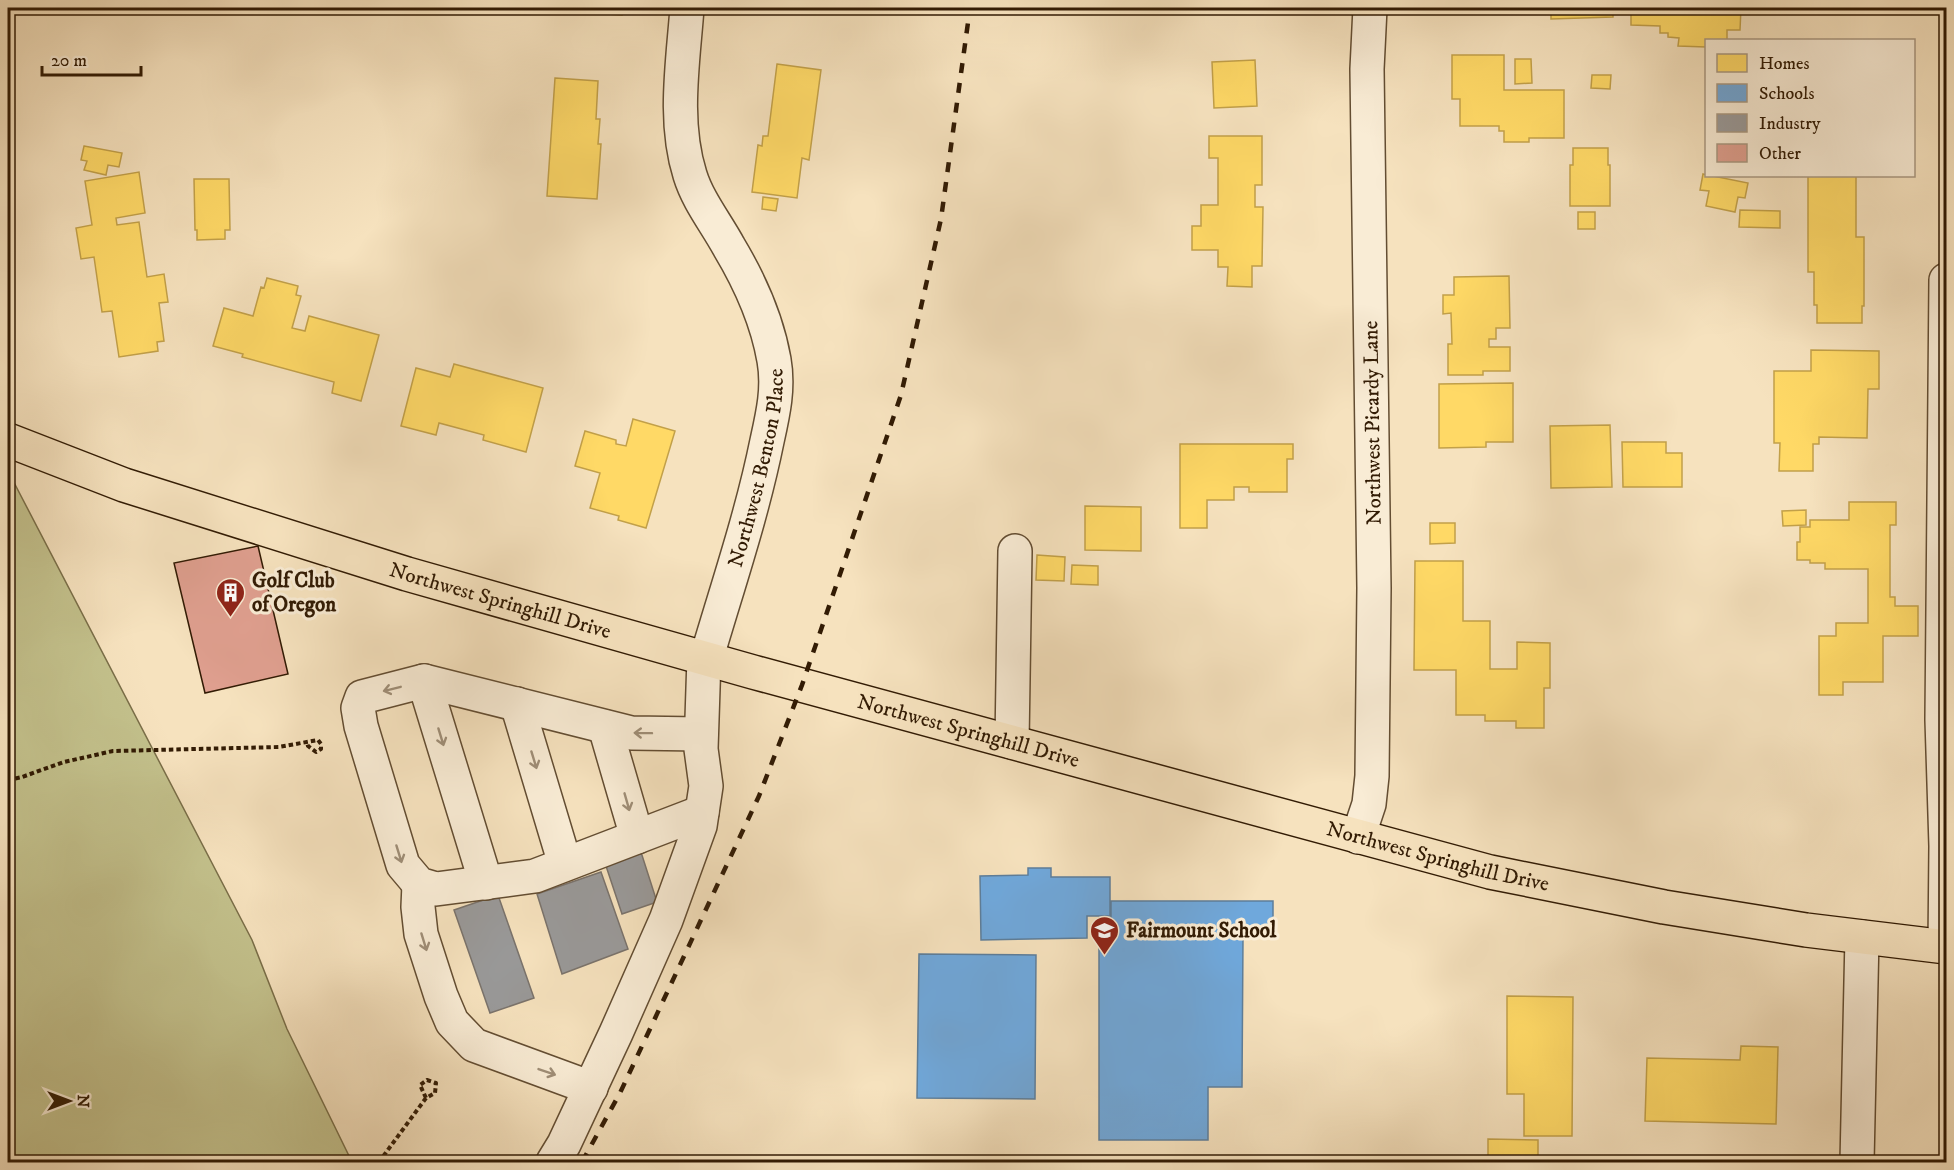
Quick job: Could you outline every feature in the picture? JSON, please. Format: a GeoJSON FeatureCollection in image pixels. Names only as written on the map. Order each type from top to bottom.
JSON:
{"type":"FeatureCollection","features":[{"type":"Feature","properties":{"kind":"main road","name":"Northwest Springhill Drive"},"geometry":{"type":"LineString","coordinates":[[8,440],[124,485],[407,574],[704,658],[1490,872],[1652,905],[1806,930],[1946,947]]}},
{"type":"Feature","properties":{"kind":"street","name":"Northwest Benton Place"},"geometry":{"type":"LineString","coordinates":[[553,1162],[591,1088],[666,920],[700,826],[706,786],[701,749],[704,658],[711,643],[758,488],[776,395],[775,362],[763,313],[690,177],[682,144],[680,100],[687,8]]}},
{"type":"Feature","properties":{"kind":"street","name":"Northwest Picardy Lane"},"geometry":{"type":"LineString","coordinates":[[1358,837],[1369,804],[1372,776],[1374,588],[1367,69],[1370,8]]}},
{"type":"Feature","properties":{"kind":"street"},"geometry":{"type":"LineString","coordinates":[[1946,947],[1942,708],[1947,280]]}},
{"type":"Feature","properties":{"kind":"street"},"geometry":{"type":"LineString","coordinates":[[1011,742],[1015,551]]}},
{"type":"Feature","properties":{"kind":"street"},"geometry":{"type":"LineString","coordinates":[[701,734],[631,733],[424,681],[362,697],[358,708],[361,726],[403,865],[419,884],[436,889],[535,876],[702,812]]}},
{"type":"Feature","properties":{"kind":"street"},"geometry":{"type":"LineString","coordinates":[[424,681],[486,883]]}},
{"type":"Feature","properties":{"kind":"street"},"geometry":{"type":"LineString","coordinates":[[517,704],[565,864]]}},
{"type":"Feature","properties":{"kind":"street"},"geometry":{"type":"LineString","coordinates":[[605,727],[637,837]]}},
{"type":"Feature","properties":{"kind":"street"},"geometry":{"type":"LineString","coordinates":[[419,884],[418,907],[421,934],[452,1022],[474,1045],[591,1088]]}},
{"type":"Feature","properties":{"kind":"street"},"geometry":{"type":"LineString","coordinates":[[1857,1162],[1862,937]]}},
{"type":"Feature","properties":{"kind":"path"},"geometry":{"type":"LineString","coordinates":[[8,780],[64,762],[113,751],[279,747],[307,743]]}},
{"type":"Feature","properties":{"kind":"path"},"geometry":{"type":"LineString","coordinates":[[380,1162],[426,1098],[435,1093],[436,1083],[427,1080],[420,1085],[426,1098]]}},
{"type":"Feature","properties":{"kind":"shaded area"},"geometry":{"type":"Polygon","coordinates":[[[8,471],[252,940],[287,1029],[352,1162],[8,1162],[8,471]]]}},
{"type":"Feature","properties":{"kind":"building: Homes"},"geometry":{"type":"Polygon","coordinates":[[[560,8],[623,8],[622,15],[559,11],[560,8]]]}},
{"type":"Feature","properties":{"kind":"building: Homes"},"geometry":{"type":"Polygon","coordinates":[[[1551,8],[1613,8],[1613,17],[1551,19],[1551,8]]]}},
{"type":"Feature","properties":{"kind":"building: Homes"},"geometry":{"type":"Polygon","coordinates":[[[1631,8],[1741,8],[1740,30],[1727,30],[1727,39],[1705,39],[1705,47],[1678,46],[1679,38],[1668,37],[1668,33],[1660,33],[1660,26],[1631,25],[1631,8]]]}},
{"type":"Feature","properties":{"kind":"building: Homes"},"geometry":{"type":"Polygon","coordinates":[[[1452,55],[1504,55],[1504,90],[1564,90],[1564,138],[1529,138],[1529,142],[1504,142],[1504,131],[1499,131],[1499,126],[1460,126],[1460,99],[1452,99],[1452,55]]]}},
{"type":"Feature","properties":{"kind":"building: Homes"},"geometry":{"type":"Polygon","coordinates":[[[1515,59],[1531,59],[1532,83],[1515,84],[1515,59]]]}},
{"type":"Feature","properties":{"kind":"building: Homes"},"geometry":{"type":"Polygon","coordinates":[[[1255,60],[1257,106],[1214,108],[1212,62],[1255,60]]]}},
{"type":"Feature","properties":{"kind":"building: Homes"},"geometry":{"type":"Polygon","coordinates":[[[777,64],[821,70],[809,160],[802,158],[797,198],[752,192],[758,145],[762,146],[763,136],[768,136],[777,64]]]}},
{"type":"Feature","properties":{"kind":"building: Homes"},"geometry":{"type":"Polygon","coordinates":[[[1592,75],[1611,75],[1610,89],[1591,88],[1592,75]]]}},
{"type":"Feature","properties":{"kind":"building: Homes"},"geometry":{"type":"Polygon","coordinates":[[[555,78],[598,81],[596,119],[600,119],[598,144],[601,144],[597,199],[547,196],[555,78]]]}},
{"type":"Feature","properties":{"kind":"building: Homes"},"geometry":{"type":"Polygon","coordinates":[[[1209,136],[1262,136],[1262,185],[1255,185],[1255,207],[1263,207],[1262,266],[1252,266],[1252,287],[1227,286],[1228,267],[1218,267],[1218,250],[1192,250],[1192,226],[1201,226],[1201,205],[1218,205],[1218,158],[1209,158],[1209,136]]]}},
{"type":"Feature","properties":{"kind":"building: Homes"},"geometry":{"type":"Polygon","coordinates":[[[84,146],[122,153],[119,167],[108,165],[106,175],[84,170],[87,161],[81,160],[84,146]]]}},
{"type":"Feature","properties":{"kind":"building: Homes"},"geometry":{"type":"Polygon","coordinates":[[[1573,148],[1608,148],[1610,206],[1570,206],[1570,165],[1573,165],[1573,148]]]}},
{"type":"Feature","properties":{"kind":"building: Homes"},"geometry":{"type":"Polygon","coordinates":[[[139,172],[145,213],[116,218],[117,225],[139,222],[147,277],[164,274],[168,302],[159,303],[164,341],[157,342],[158,351],[119,357],[112,311],[102,312],[94,257],[81,259],[76,228],[92,225],[85,181],[139,172]]]}},
{"type":"Feature","properties":{"kind":"building: Homes"},"geometry":{"type":"Polygon","coordinates":[[[1703,174],[1705,177],[1748,183],[1745,198],[1738,197],[1735,212],[1706,206],[1709,191],[1700,190],[1703,174]]]}},
{"type":"Feature","properties":{"kind":"building: Homes"},"geometry":{"type":"Polygon","coordinates":[[[1808,177],[1856,177],[1856,237],[1864,237],[1862,323],[1817,323],[1817,305],[1814,305],[1814,272],[1808,272],[1808,177]]]}},
{"type":"Feature","properties":{"kind":"building: Homes"},"geometry":{"type":"Polygon","coordinates":[[[194,179],[229,179],[230,230],[225,230],[225,239],[197,240],[194,179]]]}},
{"type":"Feature","properties":{"kind":"building: Homes"},"geometry":{"type":"Polygon","coordinates":[[[763,197],[778,199],[776,211],[762,209],[763,197]]]}},
{"type":"Feature","properties":{"kind":"building: Homes"},"geometry":{"type":"Polygon","coordinates":[[[1740,210],[1780,211],[1780,228],[1739,227],[1740,210]]]}},
{"type":"Feature","properties":{"kind":"building: Homes"},"geometry":{"type":"Polygon","coordinates":[[[1578,212],[1595,212],[1595,229],[1578,229],[1578,212]]]}},
{"type":"Feature","properties":{"kind":"building: Homes"},"geometry":{"type":"Polygon","coordinates":[[[1509,276],[1510,328],[1496,328],[1496,339],[1489,339],[1489,347],[1510,347],[1510,371],[1483,371],[1483,375],[1448,375],[1448,344],[1452,344],[1451,313],[1443,314],[1443,295],[1454,295],[1454,277],[1509,276]]]}},
{"type":"Feature","properties":{"kind":"building: Homes"},"geometry":{"type":"Polygon","coordinates":[[[267,278],[298,286],[296,295],[301,296],[292,328],[305,331],[309,316],[379,335],[361,401],[332,393],[334,382],[242,357],[243,354],[213,346],[224,308],[253,316],[261,287],[264,288],[267,278]]]}},
{"type":"Feature","properties":{"kind":"building: Homes"},"geometry":{"type":"Polygon","coordinates":[[[1811,350],[1879,351],[1879,389],[1868,389],[1867,438],[1819,437],[1819,444],[1813,444],[1813,471],[1779,471],[1780,443],[1774,443],[1774,371],[1811,371],[1811,350]]]}},
{"type":"Feature","properties":{"kind":"building: Homes"},"geometry":{"type":"Polygon","coordinates":[[[454,364],[543,388],[526,452],[483,440],[484,435],[439,423],[436,435],[401,426],[416,368],[450,377],[454,364]]]}},
{"type":"Feature","properties":{"kind":"building: Homes"},"geometry":{"type":"Polygon","coordinates":[[[1513,383],[1513,442],[1486,442],[1486,447],[1439,448],[1439,384],[1513,383]]]}},
{"type":"Feature","properties":{"kind":"building: Homes"},"geometry":{"type":"Polygon","coordinates":[[[633,419],[675,431],[646,528],[618,520],[619,516],[590,508],[600,473],[575,466],[585,431],[616,440],[616,444],[626,446],[633,419]]]}},
{"type":"Feature","properties":{"kind":"building: Homes"},"geometry":{"type":"Polygon","coordinates":[[[1610,425],[1612,487],[1551,488],[1550,426],[1610,425]]]}},
{"type":"Feature","properties":{"kind":"building: Homes"},"geometry":{"type":"Polygon","coordinates":[[[1622,442],[1666,442],[1666,453],[1682,453],[1682,487],[1623,487],[1622,442]]]}},
{"type":"Feature","properties":{"kind":"building: Homes"},"geometry":{"type":"Polygon","coordinates":[[[1180,444],[1293,444],[1293,459],[1287,459],[1287,492],[1249,492],[1249,487],[1234,487],[1234,500],[1207,500],[1207,528],[1180,528],[1180,444]]]}},
{"type":"Feature","properties":{"kind":"building: Homes"},"geometry":{"type":"Polygon","coordinates":[[[1849,502],[1896,502],[1896,525],[1890,525],[1890,597],[1895,597],[1895,606],[1918,606],[1918,636],[1883,636],[1883,682],[1843,682],[1843,695],[1819,695],[1819,636],[1836,636],[1836,623],[1868,623],[1868,569],[1825,569],[1825,563],[1797,560],[1797,542],[1800,542],[1800,527],[1810,527],[1810,520],[1849,520],[1849,502]]]}},
{"type":"Feature","properties":{"kind":"building: Homes"},"geometry":{"type":"Polygon","coordinates":[[[1085,506],[1141,507],[1141,551],[1085,550],[1085,506]]]}},
{"type":"Feature","properties":{"kind":"building: Homes"},"geometry":{"type":"Polygon","coordinates":[[[1806,510],[1806,525],[1783,526],[1782,511],[1806,510]]]}},
{"type":"Feature","properties":{"kind":"building: Homes"},"geometry":{"type":"Polygon","coordinates":[[[1430,523],[1455,523],[1455,543],[1430,544],[1430,523]]]}},
{"type":"Feature","properties":{"kind":"building: Homes"},"geometry":{"type":"Polygon","coordinates":[[[1037,555],[1065,557],[1064,581],[1036,580],[1037,555]]]}},
{"type":"Feature","properties":{"kind":"building: Homes"},"geometry":{"type":"Polygon","coordinates":[[[1415,561],[1463,561],[1463,621],[1490,621],[1490,669],[1517,669],[1517,642],[1550,643],[1550,688],[1544,688],[1544,728],[1516,728],[1516,721],[1485,721],[1485,715],[1456,715],[1456,670],[1414,670],[1415,561]]]}},
{"type":"Feature","properties":{"kind":"building: Homes"},"geometry":{"type":"Polygon","coordinates":[[[1072,565],[1098,566],[1098,585],[1071,584],[1072,565]]]}},
{"type":"Feature","properties":{"kind":"building: Homes"},"geometry":{"type":"Polygon","coordinates":[[[1507,996],[1573,997],[1572,1136],[1524,1136],[1524,1094],[1507,1094],[1507,996]]]}},
{"type":"Feature","properties":{"kind":"building: Homes"},"geometry":{"type":"Polygon","coordinates":[[[1741,1046],[1778,1047],[1776,1124],[1645,1121],[1647,1058],[1740,1060],[1741,1046]]]}},
{"type":"Feature","properties":{"kind":"building: Homes"},"geometry":{"type":"Polygon","coordinates":[[[1941,1050],[1946,1050],[1946,1097],[1940,1097],[1941,1050]]]}},
{"type":"Feature","properties":{"kind":"building: Homes"},"geometry":{"type":"Polygon","coordinates":[[[1488,1139],[1538,1140],[1538,1162],[1488,1162],[1488,1139]]]}},
{"type":"Feature","properties":{"kind":"building: Schools"},"geometry":{"type":"Polygon","coordinates":[[[1028,868],[1051,868],[1051,877],[1110,877],[1110,916],[1087,916],[1087,938],[981,940],[980,876],[1028,875],[1028,868]]]}},
{"type":"Feature","properties":{"kind":"building: Schools"},"geometry":{"type":"Polygon","coordinates":[[[1111,901],[1273,901],[1273,937],[1243,937],[1242,1087],[1208,1087],[1208,1140],[1099,1140],[1099,918],[1111,918],[1111,901]]]}},
{"type":"Feature","properties":{"kind":"building: Schools"},"geometry":{"type":"Polygon","coordinates":[[[919,954],[1036,955],[1035,1099],[917,1098],[919,954]]]}},
{"type":"Feature","properties":{"kind":"building: Industry"},"geometry":{"type":"Polygon","coordinates":[[[640,849],[657,902],[622,914],[604,860],[640,849]]]}},
{"type":"Feature","properties":{"kind":"building: Industry"},"geometry":{"type":"Polygon","coordinates":[[[601,872],[628,949],[562,974],[537,894],[601,872]]]}},
{"type":"Feature","properties":{"kind":"building: Industry"},"geometry":{"type":"Polygon","coordinates":[[[498,895],[534,998],[490,1013],[454,910],[498,895]]]}},
{"type":"Feature","properties":{"kind":"building: Other","name":"Golf Club of Oregon"},"geometry":{"type":"Polygon","coordinates":[[[258,546],[288,674],[205,693],[174,563],[258,546]]]}},
{"type":"Feature","properties":{"kind":"railway"},"geometry":{"type":"LineString","coordinates":[[582,1162],[620,1093],[759,796],[802,685],[901,395],[941,219],[970,8]]}},
{"type":"Feature","properties":{"kind":"place","name":"Golf Club of Oregon"},"geometry":{"type":"Point","coordinates":[231,618]}},
{"type":"Feature","properties":{"kind":"place","name":"Fairmount School"},"geometry":{"type":"Point","coordinates":[1105,956]}}]}
